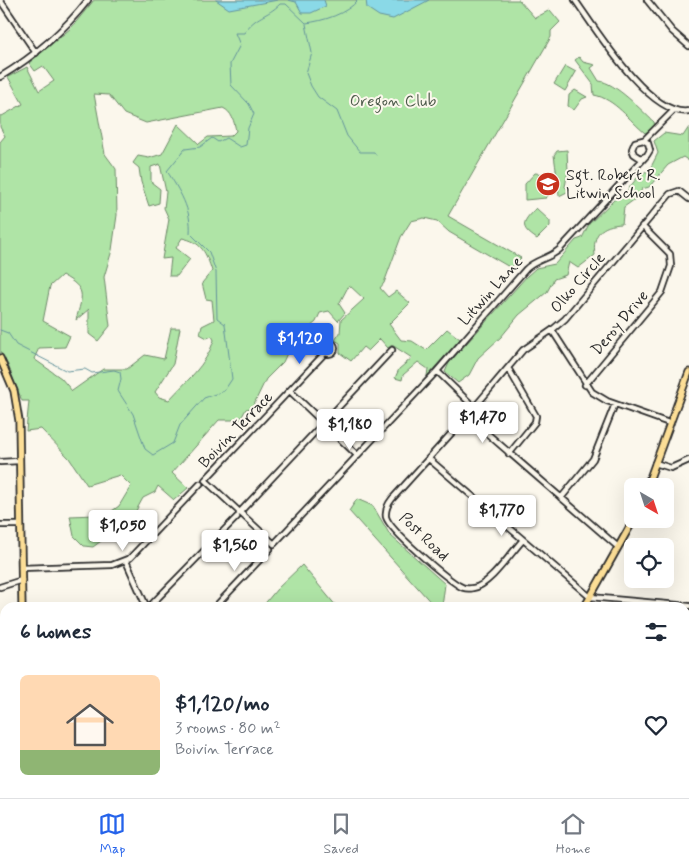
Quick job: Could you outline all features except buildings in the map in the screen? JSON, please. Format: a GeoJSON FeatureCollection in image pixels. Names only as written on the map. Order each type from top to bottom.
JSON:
{"type":"FeatureCollection","features":[{"type":"Feature","properties":{"kind":"main road"},"geometry":{"type":"LineString","coordinates":[[0,358],[14,391],[19,421],[22,602]]}},
{"type":"Feature","properties":{"kind":"main road"},"geometry":{"type":"LineString","coordinates":[[650,478],[689,372]]}},
{"type":"Feature","properties":{"kind":"main road"},"geometry":{"type":"LineString","coordinates":[[587,602],[629,528]]}},
{"type":"Feature","properties":{"kind":"street"},"geometry":{"type":"LineString","coordinates":[[0,0],[36,54]]}},
{"type":"Feature","properties":{"kind":"street"},"geometry":{"type":"LineString","coordinates":[[0,77],[36,54],[68,25],[88,0]]}},
{"type":"Feature","properties":{"kind":"street"},"geometry":{"type":"LineString","coordinates":[[576,0],[618,62],[658,102],[674,110],[689,111]]}},
{"type":"Feature","properties":{"kind":"street"},"geometry":{"type":"LineString","coordinates":[[646,0],[672,32],[689,46]]}},
{"type":"Feature","properties":{"kind":"street"},"geometry":{"type":"LineString","coordinates":[[644,140],[650,148],[646,156],[637,157],[632,149],[635,142],[644,140],[674,110]]}},
{"type":"Feature","properties":{"kind":"street","name":"Litwin Lane"},"geometry":{"type":"LineString","coordinates":[[238,515],[274,544],[437,371],[526,268],[533,262],[547,258],[558,251],[646,156]]}},
{"type":"Feature","properties":{"kind":"street","name":"Olko Circle"},"geometry":{"type":"LineString","coordinates":[[670,424],[615,404],[592,392],[585,385],[552,330],[565,319],[670,194],[679,191],[689,199]]}},
{"type":"Feature","properties":{"kind":"street","name":"Deroy Drive"},"geometry":{"type":"LineString","coordinates":[[585,385],[662,292],[671,266],[670,254],[642,226]]}},
{"type":"Feature","properties":{"kind":"street","name":"Post Road"},"geometry":{"type":"LineString","coordinates":[[522,541],[486,581],[471,589],[458,585],[406,541],[389,522],[386,511],[392,499],[467,416],[523,350],[552,330]]}},
{"type":"Feature","properties":{"kind":"street"},"geometry":{"type":"LineString","coordinates":[[154,602],[392,350]]}},
{"type":"Feature","properties":{"kind":"street","name":"Boivin Terrace"},"geometry":{"type":"LineString","coordinates":[[238,515],[205,480],[325,353]]}},
{"type":"Feature","properties":{"kind":"street"},"geometry":{"type":"LineString","coordinates":[[508,368],[536,416],[535,422],[509,454]]}},
{"type":"Feature","properties":{"kind":"street"},"geometry":{"type":"LineString","coordinates":[[437,371],[474,407]]}},
{"type":"Feature","properties":{"kind":"street"},"geometry":{"type":"LineString","coordinates":[[290,391],[358,456]]}},
{"type":"Feature","properties":{"kind":"street"},"geometry":{"type":"LineString","coordinates":[[561,498],[593,459],[615,404]]}},
{"type":"Feature","properties":{"kind":"street"},"geometry":{"type":"LineString","coordinates":[[467,416],[618,548]]}},
{"type":"Feature","properties":{"kind":"street"},"geometry":{"type":"LineString","coordinates":[[429,459],[522,541],[590,597],[645,602]]}},
{"type":"Feature","properties":{"kind":"street"},"geometry":{"type":"LineString","coordinates":[[655,463],[671,468],[689,460]]}},
{"type":"Feature","properties":{"kind":"street"},"geometry":{"type":"LineString","coordinates":[[0,462],[19,461]]}},
{"type":"Feature","properties":{"kind":"street"},"geometry":{"type":"LineString","coordinates":[[21,568],[112,566],[126,561],[200,484]]}},
{"type":"Feature","properties":{"kind":"street"},"geometry":{"type":"LineString","coordinates":[[0,525],[20,525]]}},
{"type":"Feature","properties":{"kind":"street"},"geometry":{"type":"LineString","coordinates":[[220,602],[270,549]]}},
{"type":"Feature","properties":{"kind":"street"},"geometry":{"type":"LineString","coordinates":[[126,561],[145,602]]}},
{"type":"Feature","properties":{"kind":"street"},"geometry":{"type":"LineString","coordinates":[[0,587],[22,580]]}},
{"type":"Feature","properties":{"kind":"green space","name":"Oregon Club"},"geometry":{"type":"Polygon","coordinates":[[[94,0],[519,0],[535,18],[550,10],[560,22],[551,31],[551,37],[448,216],[521,258],[511,268],[449,232],[437,221],[424,218],[411,221],[401,237],[384,283],[380,288],[388,297],[396,291],[410,303],[389,324],[401,340],[412,341],[426,350],[447,329],[460,339],[427,376],[428,369],[418,362],[403,375],[402,380],[395,378],[399,369],[412,358],[392,345],[388,348],[380,339],[368,351],[363,347],[351,361],[340,353],[340,343],[335,340],[340,333],[341,320],[364,299],[349,285],[339,304],[345,313],[338,321],[329,311],[320,313],[316,322],[304,332],[311,338],[289,349],[283,362],[266,379],[252,408],[246,409],[240,420],[219,420],[172,473],[188,488],[174,500],[158,486],[155,492],[143,498],[132,518],[93,547],[84,546],[74,536],[70,516],[95,515],[98,521],[119,506],[131,486],[120,475],[87,485],[69,458],[41,429],[26,431],[29,401],[22,401],[8,365],[0,352],[0,142],[5,136],[0,127],[0,115],[2,116],[23,104],[8,77],[27,67],[39,91],[54,81],[43,66],[35,71],[29,63],[71,28],[94,0]],[[94,94],[105,154],[116,169],[117,215],[112,250],[104,277],[110,326],[98,341],[89,334],[89,309],[76,320],[81,293],[76,284],[62,275],[50,286],[43,321],[70,336],[65,347],[39,348],[34,359],[61,378],[72,391],[103,369],[127,369],[145,355],[164,359],[171,328],[180,328],[173,364],[155,392],[159,397],[169,400],[201,365],[214,340],[212,336],[207,338],[200,334],[202,326],[214,320],[212,300],[206,299],[202,283],[212,271],[208,259],[199,245],[182,238],[176,248],[190,259],[177,276],[169,276],[171,258],[162,259],[169,219],[164,208],[166,192],[160,164],[151,167],[151,182],[160,189],[159,203],[149,206],[141,182],[139,168],[133,163],[138,156],[149,158],[162,154],[178,124],[199,144],[208,137],[231,136],[236,131],[231,114],[223,108],[146,123],[124,114],[109,95],[94,94]]]}},
{"type":"Feature","properties":{"kind":"green space"},"geometry":{"type":"Polygon","coordinates":[[[579,57],[583,62],[595,65],[591,68],[599,81],[613,86],[628,98],[654,122],[655,127],[645,133],[615,105],[602,97],[594,95],[593,84],[575,60],[579,57]]]}},
{"type":"Feature","properties":{"kind":"green space"},"geometry":{"type":"Polygon","coordinates":[[[565,66],[576,72],[565,91],[554,84],[565,66]]]}},
{"type":"Feature","properties":{"kind":"green space"},"geometry":{"type":"Polygon","coordinates":[[[575,90],[587,97],[582,99],[574,110],[568,106],[569,95],[575,90]]]}},
{"type":"Feature","properties":{"kind":"green space"},"geometry":{"type":"Polygon","coordinates":[[[689,127],[689,161],[683,157],[668,165],[649,187],[642,189],[638,197],[624,207],[622,224],[609,226],[603,229],[597,236],[594,248],[595,255],[578,268],[569,262],[566,275],[554,279],[547,292],[519,315],[501,337],[478,358],[469,375],[458,383],[445,372],[449,363],[527,276],[536,268],[555,264],[576,240],[582,238],[589,224],[614,200],[625,193],[641,173],[649,171],[658,153],[654,141],[664,133],[683,136],[689,127]]]}},
{"type":"Feature","properties":{"kind":"green space"},"geometry":{"type":"Polygon","coordinates":[[[567,150],[568,171],[565,187],[569,191],[559,196],[554,155],[557,151],[567,150]]]}},
{"type":"Feature","properties":{"kind":"green space"},"geometry":{"type":"Polygon","coordinates":[[[535,173],[552,175],[548,196],[546,198],[525,200],[525,184],[535,173]]]}},
{"type":"Feature","properties":{"kind":"green space"},"geometry":{"type":"Polygon","coordinates":[[[536,208],[550,221],[550,226],[537,239],[527,231],[524,224],[536,208]]]}},
{"type":"Feature","properties":{"kind":"green space"},"geometry":{"type":"Polygon","coordinates":[[[357,499],[373,506],[390,535],[445,584],[443,602],[431,602],[349,511],[357,499]]]}},
{"type":"Feature","properties":{"kind":"green space"},"geometry":{"type":"Polygon","coordinates":[[[302,565],[333,602],[266,602],[302,565]]]}},
{"type":"Feature","properties":{"kind":"water"},"geometry":{"type":"Polygon","coordinates":[[[216,0],[278,0],[229,9],[216,0]]]}},
{"type":"Feature","properties":{"kind":"water"},"geometry":{"type":"Polygon","coordinates":[[[288,0],[324,0],[326,6],[311,13],[302,13],[296,2],[288,0]]]}},
{"type":"Feature","properties":{"kind":"water"},"geometry":{"type":"Polygon","coordinates":[[[366,0],[429,0],[393,19],[379,16],[367,8],[366,0]]]}},
{"type":"Feature","properties":{"kind":"waterway"},"geometry":{"type":"LineString","coordinates":[[0,330],[8,333],[16,345],[67,371],[85,369],[92,373],[114,370],[120,372],[121,379],[118,391],[133,414],[145,449],[153,455],[173,443],[180,425],[204,398],[224,391],[232,379],[225,324],[217,318],[216,272],[209,252],[190,233],[187,208],[167,171],[185,149],[200,147],[212,138],[218,142],[226,138],[240,147],[246,145],[248,128],[254,114],[249,104],[231,85],[230,64],[240,45],[235,33],[244,33],[257,19],[280,4],[286,4],[306,23],[320,21],[341,13],[358,0]]}},
{"type":"Feature","properties":{"kind":"waterway"},"geometry":{"type":"LineString","coordinates":[[306,24],[312,53],[306,73],[311,86],[318,97],[337,111],[347,136],[360,152],[374,152],[376,155]]}},
{"type":"Feature","properties":{"kind":"place","name":"Sgt. Robert R. Litwin School"},"geometry":{"type":"Point","coordinates":[548,184]}}]}
